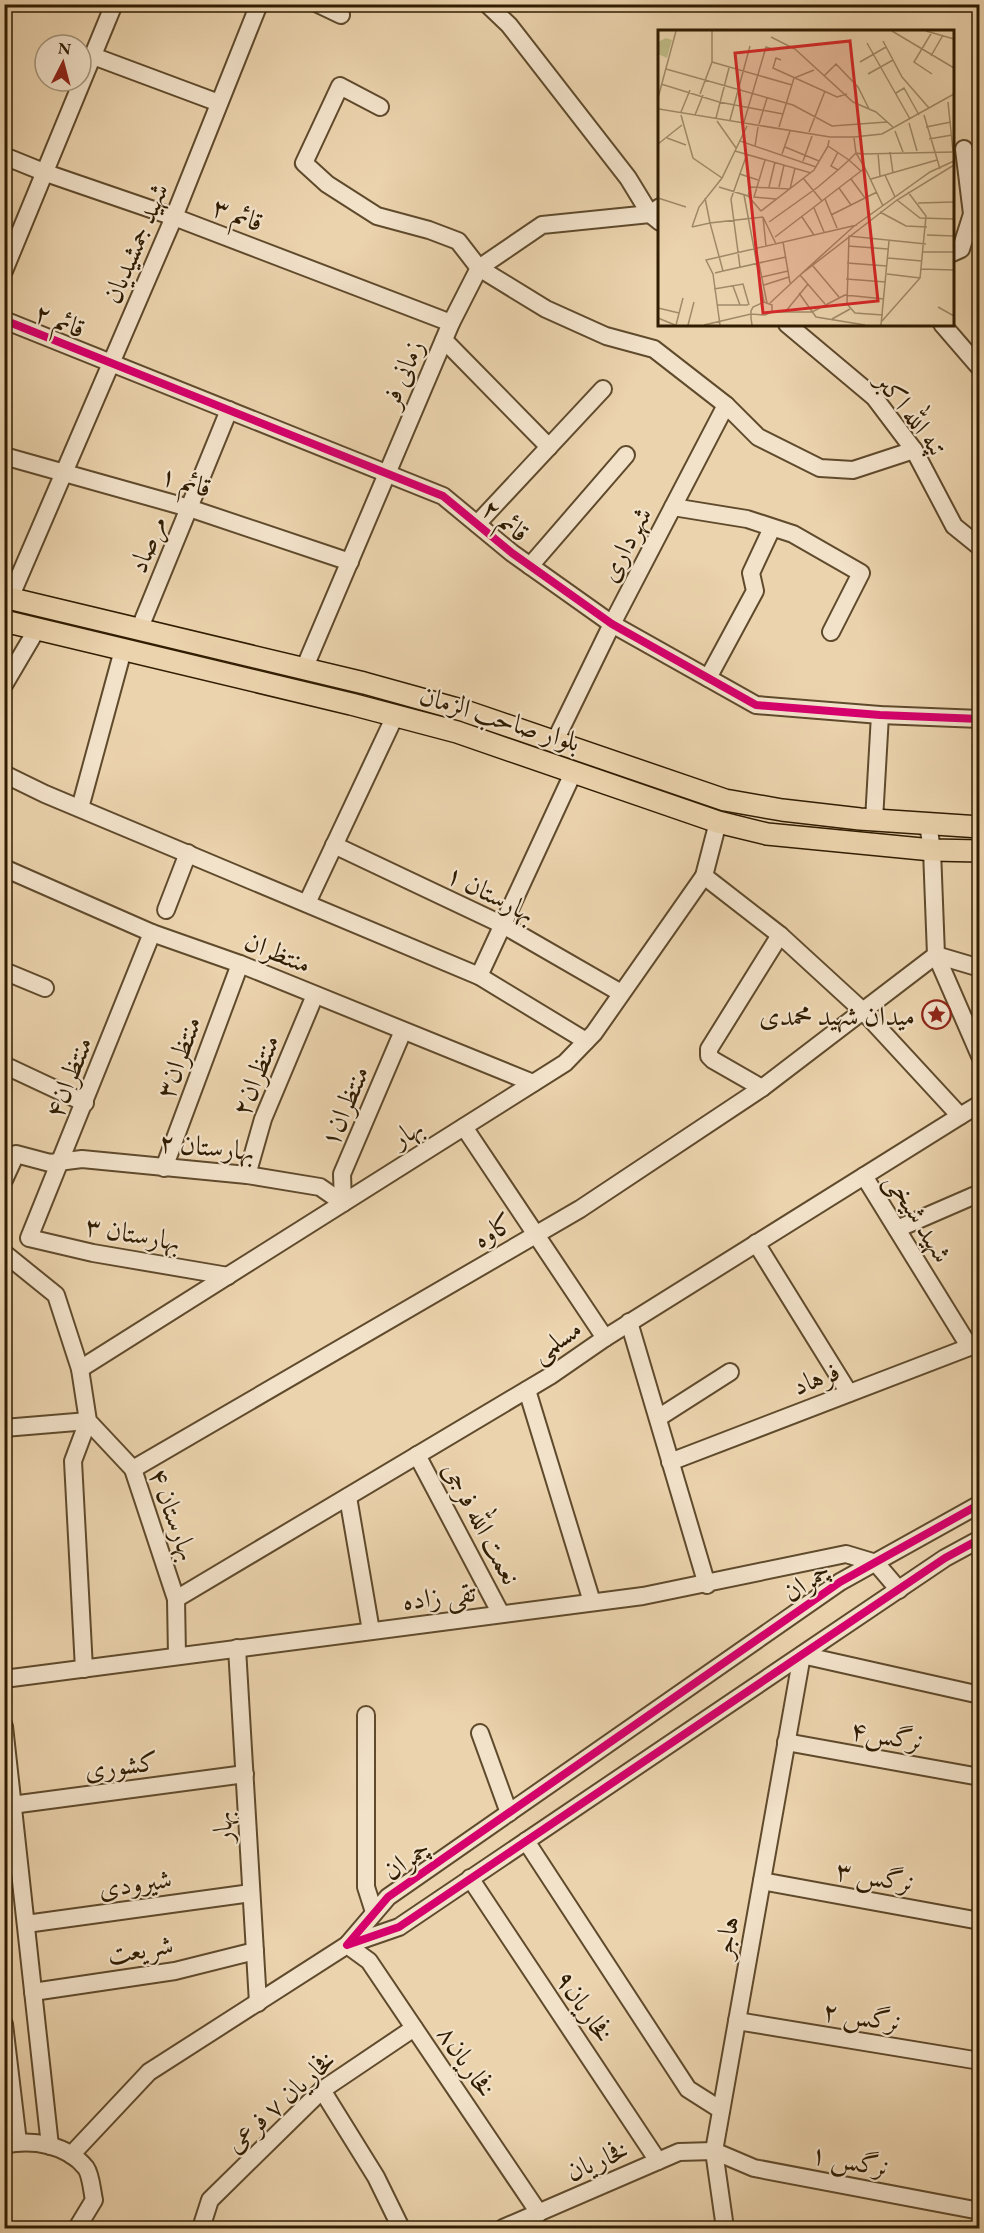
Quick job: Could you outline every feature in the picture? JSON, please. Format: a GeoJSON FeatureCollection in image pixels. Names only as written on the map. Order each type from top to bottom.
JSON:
{"type":"FeatureCollection","features":[{"type":"Feature","properties":{"kind":"main road","name":"بلوار صاحب الزمان"},"geometry":{"type":"LineString","coordinates":[[7,598],[304,669],[465,711],[725,800],[782,810],[874,820],[980,827]]}},
{"type":"Feature","properties":{"kind":"main road"},"geometry":{"type":"LineString","coordinates":[[37,629],[43,606]]}},
{"type":"Feature","properties":{"kind":"main road","name":"بلوار صاحب الزمان"},"geometry":{"type":"LineString","coordinates":[[4,621],[457,732],[718,822],[767,834],[932,850],[980,851]]}},
{"type":"Feature","properties":{"kind":"street"},"geometry":{"type":"LineString","coordinates":[[114,4],[93,56],[219,104]]}},
{"type":"Feature","properties":{"kind":"street","name":"شهید جمشیدیان"},"geometry":{"type":"LineString","coordinates":[[7,598],[174,217],[259,4]]}},
{"type":"Feature","properties":{"kind":"street"},"geometry":{"type":"LineString","coordinates":[[318,4],[341,15]]}},
{"type":"Feature","properties":{"kind":"street"},"geometry":{"type":"LineString","coordinates":[[487,4],[509,25],[657,215]]}},
{"type":"Feature","properties":{"kind":"street"},"geometry":{"type":"LineString","coordinates":[[380,107],[340,86],[304,163],[327,183],[377,216],[429,230],[458,241],[479,268],[546,309],[606,336],[654,349],[726,405],[758,437],[820,468],[853,470],[914,450]]}},
{"type":"Feature","properties":{"kind":"street"},"geometry":{"type":"LineString","coordinates":[[4,271],[78,93]]}},
{"type":"Feature","properties":{"kind":"street"},"geometry":{"type":"LineString","coordinates":[[954,253],[961,249],[972,214],[964,149]]}},
{"type":"Feature","properties":{"kind":"street","name":"قائم ۳"},"geometry":{"type":"LineString","coordinates":[[4,156],[46,173],[174,217],[451,324]]}},
{"type":"Feature","properties":{"kind":"street","name":"زمانی فر"},"geometry":{"type":"LineString","coordinates":[[304,669],[444,340],[479,268],[542,225],[657,215]]}},
{"type":"Feature","properties":{"kind":"street","name":"قائم ۲"},"geometry":{"type":"LineString","coordinates":[[4,320],[443,496],[530,566],[612,624],[756,705],[880,715],[980,719]]}},
{"type":"Feature","properties":{"kind":"street","name":"تپه الله اکبر"},"geometry":{"type":"LineString","coordinates":[[789,326],[874,397],[914,450],[954,526],[980,547]]}},
{"type":"Feature","properties":{"kind":"street"},"geometry":{"type":"LineString","coordinates":[[944,326],[980,368]]}},
{"type":"Feature","properties":{"kind":"street"},"geometry":{"type":"LineString","coordinates":[[444,340],[549,447]]}},
{"type":"Feature","properties":{"kind":"street"},"geometry":{"type":"LineString","coordinates":[[477,524],[603,389]]}},
{"type":"Feature","properties":{"kind":"street","name":"شهرداری"},"geometry":{"type":"LineString","coordinates":[[555,741],[612,624],[726,405]]}},
{"type":"Feature","properties":{"kind":"street","name":"مرصاد"},"geometry":{"type":"LineString","coordinates":[[140,630],[229,410]]}},
{"type":"Feature","properties":{"kind":"street"},"geometry":{"type":"LineString","coordinates":[[530,566],[626,455]]}},
{"type":"Feature","properties":{"kind":"street","name":"قائم ۱"},"geometry":{"type":"LineString","coordinates":[[4,456],[189,508],[350,562]]}},
{"type":"Feature","properties":{"kind":"street"},"geometry":{"type":"LineString","coordinates":[[673,507],[747,519],[793,534],[861,573],[831,632]]}},
{"type":"Feature","properties":{"kind":"street"},"geometry":{"type":"LineString","coordinates":[[708,678],[755,591],[751,573],[772,528]]}},
{"type":"Feature","properties":{"kind":"street"},"geometry":{"type":"LineString","coordinates":[[4,685],[37,629]]}},
{"type":"Feature","properties":{"kind":"street"},"geometry":{"type":"LineString","coordinates":[[80,808],[123,650]]}},
{"type":"Feature","properties":{"kind":"street"},"geometry":{"type":"LineString","coordinates":[[874,820],[880,715]]}},
{"type":"Feature","properties":{"kind":"street"},"geometry":{"type":"LineString","coordinates":[[307,903],[395,716]]}},
{"type":"Feature","properties":{"kind":"street"},"geometry":{"type":"LineString","coordinates":[[479,976],[574,771]]}},
{"type":"Feature","properties":{"kind":"street"},"geometry":{"type":"LineString","coordinates":[[4,774],[479,976],[586,1041]]}},
{"type":"Feature","properties":{"kind":"street"},"geometry":{"type":"LineString","coordinates":[[718,822],[704,876],[780,935],[864,1012],[960,1116]]}},
{"type":"Feature","properties":{"kind":"street"},"geometry":{"type":"LineString","coordinates":[[928,824],[932,850],[936,955],[980,1056]]}},
{"type":"Feature","properties":{"kind":"street","name":"بهارستان ۱"},"geometry":{"type":"LineString","coordinates":[[334,845],[502,925],[621,993]]}},
{"type":"Feature","properties":{"kind":"street"},"geometry":{"type":"LineString","coordinates":[[166,910],[188,853]]}},
{"type":"Feature","properties":{"kind":"street","name":"منتظران"},"geometry":{"type":"LineString","coordinates":[[6,872],[152,933],[240,964],[532,1083]]}},
{"type":"Feature","properties":{"kind":"street","name":"بهار"},"geometry":{"type":"LineString","coordinates":[[80,1369],[565,1063],[586,1041],[704,876]]}},
{"type":"Feature","properties":{"kind":"street","name":"منتظران۴"},"geometry":{"type":"LineString","coordinates":[[29,1238],[152,933]]}},
{"type":"Feature","properties":{"kind":"street"},"geometry":{"type":"LineString","coordinates":[[762,1088],[713,1060],[709,1056],[709,1049],[780,935]]}},
{"type":"Feature","properties":{"kind":"street"},"geometry":{"type":"LineString","coordinates":[[936,955],[980,968]]}},
{"type":"Feature","properties":{"kind":"street","name":"کاوه"},"geometry":{"type":"LineString","coordinates":[[133,1469],[580,1209],[762,1088],[936,955]]}},
{"type":"Feature","properties":{"kind":"street","name":"منتظران۳"},"geometry":{"type":"LineString","coordinates":[[164,1168],[240,964]]}},
{"type":"Feature","properties":{"kind":"street"},"geometry":{"type":"LineString","coordinates":[[4,971],[45,988]]}},
{"type":"Feature","properties":{"kind":"street","name":"منتظران۲"},"geometry":{"type":"LineString","coordinates":[[247,1175],[263,1119],[315,995]]}},
{"type":"Feature","properties":{"kind":"street","name":"منتظران۱"},"geometry":{"type":"LineString","coordinates":[[343,1203],[342,1174],[404,1031]]}},
{"type":"Feature","properties":{"kind":"street"},"geometry":{"type":"LineString","coordinates":[[4,1065],[85,1103]]}},
{"type":"Feature","properties":{"kind":"street","name":"مسلمی"},"geometry":{"type":"LineString","coordinates":[[176,1599],[526,1390],[605,1338],[980,1104]]}},
{"type":"Feature","properties":{"kind":"street"},"geometry":{"type":"LineString","coordinates":[[464,1127],[605,1338]]}},
{"type":"Feature","properties":{"kind":"street","name":"بهارستان ۲"},"geometry":{"type":"LineString","coordinates":[[4,1180],[16,1154],[50,1163],[82,1159],[247,1175],[320,1187],[343,1203]]}},
{"type":"Feature","properties":{"kind":"street","name":"شهید شیخی"},"geometry":{"type":"LineString","coordinates":[[864,1176],[974,1345]]}},
{"type":"Feature","properties":{"kind":"street"},"geometry":{"type":"LineString","coordinates":[[897,1229],[980,1193]]}},
{"type":"Feature","properties":{"kind":"street","name":"بهارستان ۳"},"geometry":{"type":"LineString","coordinates":[[29,1238],[93,1253],[228,1276]]}},
{"type":"Feature","properties":{"kind":"street"},"geometry":{"type":"LineString","coordinates":[[756,1244],[849,1393]]}},
{"type":"Feature","properties":{"kind":"street"},"geometry":{"type":"LineString","coordinates":[[4,1253],[56,1295],[80,1369],[88,1421],[73,1461],[84,1669]]}},
{"type":"Feature","properties":{"kind":"street"},"geometry":{"type":"LineString","coordinates":[[629,1323],[707,1585]]}},
{"type":"Feature","properties":{"kind":"street","name":"فرهاد"},"geometry":{"type":"LineString","coordinates":[[670,1462],[974,1345]]}},
{"type":"Feature","properties":{"kind":"street"},"geometry":{"type":"LineString","coordinates":[[658,1418],[730,1372]]}},
{"type":"Feature","properties":{"kind":"street"},"geometry":{"type":"LineString","coordinates":[[526,1390],[592,1602]]}},
{"type":"Feature","properties":{"kind":"street"},"geometry":{"type":"LineString","coordinates":[[4,1428],[88,1421]]}},
{"type":"Feature","properties":{"kind":"street","name":"بهارستان ۴"},"geometry":{"type":"LineString","coordinates":[[88,1421],[133,1469],[176,1599],[177,1656]]}},
{"type":"Feature","properties":{"kind":"street","name":"نعمت الله فرجی"},"geometry":{"type":"LineString","coordinates":[[417,1455],[501,1614]]}},
{"type":"Feature","properties":{"kind":"street"},"geometry":{"type":"LineString","coordinates":[[348,1497],[371,1631]]}},
{"type":"Feature","properties":{"kind":"street","name":"چمران"},"geometry":{"type":"LineString","coordinates":[[347,1945],[388,1897],[840,1582],[980,1504]]}},
{"type":"Feature","properties":{"kind":"street","name":"چمران"},"geometry":{"type":"LineString","coordinates":[[71,2155],[149,2072],[347,1945],[399,1927],[899,1590],[980,1539]]}},
{"type":"Feature","properties":{"kind":"street","name":"تقی زاده"},"geometry":{"type":"LineString","coordinates":[[4,1679],[707,1585],[846,1554],[876,1563]]}},
{"type":"Feature","properties":{"kind":"street"},"geometry":{"type":"LineString","coordinates":[[876,1563],[899,1590]]}},
{"type":"Feature","properties":{"kind":"street","name":"بهار"},"geometry":{"type":"LineString","coordinates":[[237,1648],[258,2003]]}},
{"type":"Feature","properties":{"kind":"street"},"geometry":{"type":"LineString","coordinates":[[802,1655],[980,1695]]}},
{"type":"Feature","properties":{"kind":"street","name":"هاجر"},"geometry":{"type":"LineString","coordinates":[[725,2229],[714,2151],[802,1655]]}},
{"type":"Feature","properties":{"kind":"street"},"geometry":{"type":"LineString","coordinates":[[366,1715],[366,1887],[374,1912]]}},
{"type":"Feature","properties":{"kind":"street"},"geometry":{"type":"LineString","coordinates":[[4,1726],[9,1805],[26,1924],[50,2146]]}},
{"type":"Feature","properties":{"kind":"street"},"geometry":{"type":"LineString","coordinates":[[480,1733],[509,1813]]}},
{"type":"Feature","properties":{"kind":"street","name":"نرگس۴"},"geometry":{"type":"LineString","coordinates":[[786,1742],[980,1777]]}},
{"type":"Feature","properties":{"kind":"street","name":"کشوری"},"geometry":{"type":"LineString","coordinates":[[9,1805],[244,1774]]}},
{"type":"Feature","properties":{"kind":"street"},"geometry":{"type":"LineString","coordinates":[[526,1841],[688,2089],[721,2110]]}},
{"type":"Feature","properties":{"kind":"street","name":"فخاریان۹"},"geometry":{"type":"LineString","coordinates":[[471,1878],[658,2161]]}},
{"type":"Feature","properties":{"kind":"street","name":"نرگس ۳"},"geometry":{"type":"LineString","coordinates":[[762,1881],[980,1921]]}},
{"type":"Feature","properties":{"kind":"street","name":"شیرودی"},"geometry":{"type":"LineString","coordinates":[[26,1924],[251,1893]]}},
{"type":"Feature","properties":{"kind":"street","name":"فخاریان۸"},"geometry":{"type":"LineString","coordinates":[[347,1945],[369,1961],[539,2213]]}},
{"type":"Feature","properties":{"kind":"street","name":"شریعت"},"geometry":{"type":"LineString","coordinates":[[33,1992],[175,1971],[255,1951]]}},
{"type":"Feature","properties":{"kind":"street","name":"نرگس ۲"},"geometry":{"type":"LineString","coordinates":[[737,2021],[980,2061]]}},
{"type":"Feature","properties":{"kind":"street"},"geometry":{"type":"LineString","coordinates":[[4,2024],[11,2144],[62,2147],[87,2169],[94,2200],[77,2229]]}},
{"type":"Feature","properties":{"kind":"street","name":"فخاریان ۷ فرعی"},"geometry":{"type":"LineString","coordinates":[[201,2229],[210,2200],[322,2090],[414,2028]]}},
{"type":"Feature","properties":{"kind":"street"},"geometry":{"type":"LineString","coordinates":[[322,2090],[376,2177],[401,2229]]}},
{"type":"Feature","properties":{"kind":"street","name":"فخاریان"},"geometry":{"type":"LineString","coordinates":[[503,2229],[679,2152],[714,2151]]}},
{"type":"Feature","properties":{"kind":"street","name":"نرگس ۱"},"geometry":{"type":"LineString","coordinates":[[714,2151],[753,2168],[980,2211]]}},
{"type":"Feature","properties":{"kind":"cycle path"},"geometry":{"type":"LineString","coordinates":[[4,320],[443,496],[512,553],[612,624],[756,705],[880,715],[980,719]]}},
{"type":"Feature","properties":{"kind":"cycle path"},"geometry":{"type":"LineString","coordinates":[[980,1504],[840,1582],[388,1897],[347,1945],[399,1927],[945,1558],[980,1539]]}},
{"type":"Feature","properties":{"kind":"place","name":"میدان شهید محمدی"},"geometry":{"type":"Point","coordinates":[936,1015]}}]}
